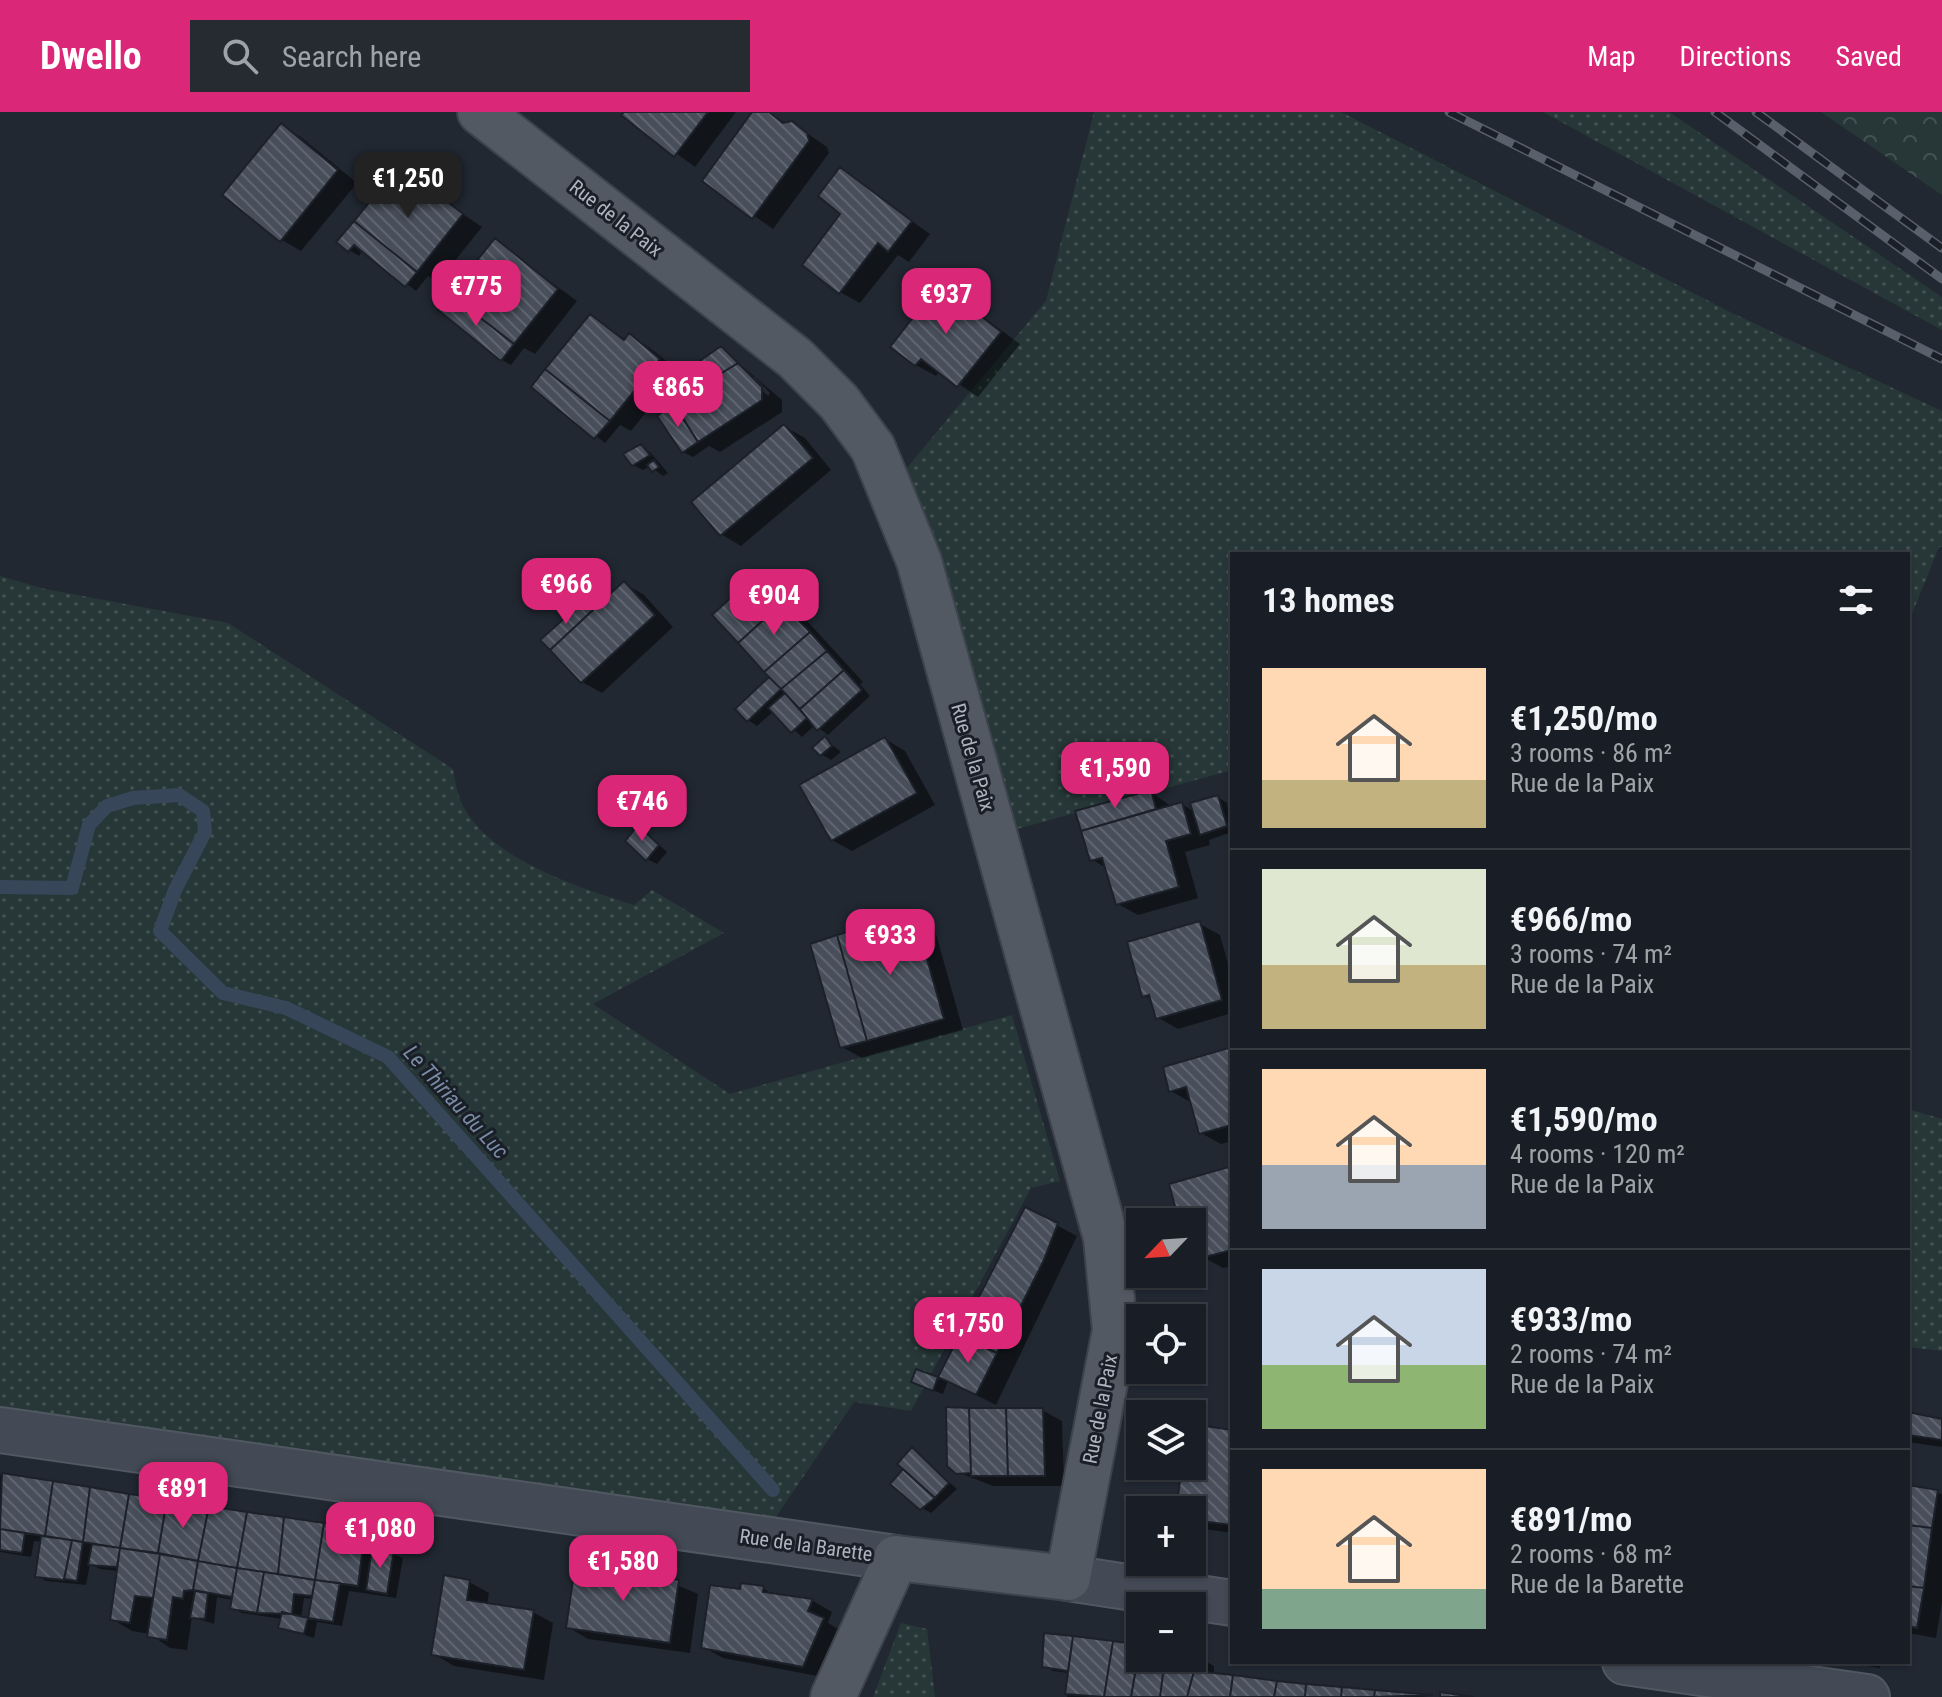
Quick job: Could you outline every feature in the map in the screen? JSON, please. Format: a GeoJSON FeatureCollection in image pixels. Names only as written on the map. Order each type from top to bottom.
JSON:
{"type":"FeatureCollection","features":[{"type":"Feature","properties":{"kind":"main road","name":"Rue de la Paix"},"geometry":{"type":"LineString","coordinates":[[480,112],[795,358],[839,402],[873,448],[891,487],[919,561],[1106,1238],[1115,1330],[1068,1578]]}},
{"type":"Feature","properties":{"kind":"main road","name":"Rue de la Barette"},"geometry":{"type":"LineString","coordinates":[[896,1558],[1068,1578]]}},
{"type":"Feature","properties":{"kind":"main road"},"geometry":{"type":"LineString","coordinates":[[833,1697],[896,1558]]}},
{"type":"Feature","properties":{"kind":"street","name":"Rue de la Barette"},"geometry":{"type":"LineString","coordinates":[[0,1430],[896,1558]]}},
{"type":"Feature","properties":{"kind":"street","name":"Rue de la Barette"},"geometry":{"type":"LineString","coordinates":[[1068,1578],[1230,1603]]}},
{"type":"Feature","properties":{"kind":"street"},"geometry":{"type":"LineString","coordinates":[[1639,1664],[1867,1697]]}},
{"type":"Feature","properties":{"kind":"green space"},"geometry":{"type":"Polygon","coordinates":[[[1094,112],[1341,112],[1732,313],[1942,411],[1942,547],[1939,547],[1910,619],[1910,552],[1230,552],[1230,771],[995,835],[891,487],[1046,301],[1094,112]]]}},
{"type":"Feature","properties":{"kind":"green space"},"geometry":{"type":"Polygon","coordinates":[[[1543,112],[1669,112],[1942,297],[1942,330],[1543,112]]]}},
{"type":"Feature","properties":{"kind":"green space"},"geometry":{"type":"Polygon","coordinates":[[[1821,112],[1942,112],[1942,195],[1821,112]]]}},
{"type":"Feature","properties":{"kind":"green space"},"geometry":{"type":"Polygon","coordinates":[[[0,576],[45,589],[228,623],[453,769],[460,799],[472,820],[510,854],[561,879],[634,905],[652,890],[724,933],[593,1004],[730,1094],[1012,1015],[1060,1181],[1031,1188],[911,1411],[854,1402],[761,1539],[0,1430],[0,576]]]}},
{"type":"Feature","properties":{"kind":"green space"},"geometry":{"type":"Polygon","coordinates":[[[1910,1110],[1942,1119],[1942,1351],[1910,1347],[1910,1110]]]}},
{"type":"Feature","properties":{"kind":"green space"},"geometry":{"type":"Polygon","coordinates":[[[901,1623],[927,1629],[935,1697],[873,1697],[901,1623]]]}},
{"type":"Feature","properties":{"kind":"building"},"geometry":{"type":"Polygon","coordinates":[[[624,112],[708,112],[674,157],[621,115],[624,112]]]}},
{"type":"Feature","properties":{"kind":"building"},"geometry":{"type":"Polygon","coordinates":[[[752,112],[769,112],[783,123],[792,121],[807,133],[809,141],[752,219],[702,181],[752,112]]]}},
{"type":"Feature","properties":{"kind":"building"},"geometry":{"type":"Polygon","coordinates":[[[281,123],[338,170],[280,242],[222,195],[281,123]]]}},
{"type":"Feature","properties":{"kind":"building"},"geometry":{"type":"Polygon","coordinates":[[[840,167],[912,221],[888,252],[878,243],[839,294],[802,265],[840,214],[818,196],[840,167]]]}},
{"type":"Feature","properties":{"kind":"building"},"geometry":{"type":"Polygon","coordinates":[[[397,168],[436,200],[440,196],[463,214],[417,272],[354,221],[397,168]]]}},
{"type":"Feature","properties":{"kind":"building"},"geometry":{"type":"Polygon","coordinates":[[[354,221],[417,272],[405,287],[354,245],[348,252],[336,242],[354,221]]]}},
{"type":"Feature","properties":{"kind":"building"},"geometry":{"type":"Polygon","coordinates":[[[495,238],[558,289],[514,344],[450,294],[495,238]]]}},
{"type":"Feature","properties":{"kind":"building"},"geometry":{"type":"Polygon","coordinates":[[[940,283],[1001,332],[957,387],[921,359],[915,366],[890,347],[940,283]]]}},
{"type":"Feature","properties":{"kind":"building"},"geometry":{"type":"Polygon","coordinates":[[[450,294],[514,344],[501,361],[438,310],[450,294]]]}},
{"type":"Feature","properties":{"kind":"building"},"geometry":{"type":"Polygon","coordinates":[[[590,314],[624,340],[629,333],[660,359],[610,421],[545,369],[590,314]]]}},
{"type":"Feature","properties":{"kind":"building"},"geometry":{"type":"Polygon","coordinates":[[[721,346],[738,363],[694,390],[683,373],[721,346]]]}},
{"type":"Feature","properties":{"kind":"building"},"geometry":{"type":"Polygon","coordinates":[[[738,363],[762,387],[762,400],[698,442],[673,403],[738,363]]]}},
{"type":"Feature","properties":{"kind":"building"},"geometry":{"type":"Polygon","coordinates":[[[545,369],[610,421],[594,439],[531,387],[545,369]]]}},
{"type":"Feature","properties":{"kind":"building"},"geometry":{"type":"Polygon","coordinates":[[[674,404],[698,442],[682,453],[657,416],[674,404]]]}},
{"type":"Feature","properties":{"kind":"building"},"geometry":{"type":"Polygon","coordinates":[[[784,424],[813,458],[720,536],[691,502],[784,424]]]}},
{"type":"Feature","properties":{"kind":"building"},"geometry":{"type":"Polygon","coordinates":[[[641,444],[650,455],[632,466],[623,454],[641,444]]]}},
{"type":"Feature","properties":{"kind":"building"},"geometry":{"type":"Polygon","coordinates":[[[654,460],[659,467],[652,472],[647,465],[654,460]]]}},
{"type":"Feature","properties":{"kind":"building"},"geometry":{"type":"Polygon","coordinates":[[[757,574],[782,603],[738,643],[712,615],[757,574]]]}},
{"type":"Feature","properties":{"kind":"building"},"geometry":{"type":"Polygon","coordinates":[[[624,581],[655,615],[581,683],[550,650],[624,581]]]}},
{"type":"Feature","properties":{"kind":"building"},"geometry":{"type":"Polygon","coordinates":[[[584,601],[593,610],[550,650],[540,640],[584,601]]]}},
{"type":"Feature","properties":{"kind":"building"},"geometry":{"type":"Polygon","coordinates":[[[782,603],[810,632],[764,672],[738,643],[782,603]]]}},
{"type":"Feature","properties":{"kind":"building"},"geometry":{"type":"Polygon","coordinates":[[[810,632],[827,651],[781,689],[764,672],[810,632]]]}},
{"type":"Feature","properties":{"kind":"building"},"geometry":{"type":"Polygon","coordinates":[[[827,651],[844,670],[800,709],[781,689],[827,651]]]}},
{"type":"Feature","properties":{"kind":"building"},"geometry":{"type":"Polygon","coordinates":[[[844,670],[862,690],[817,731],[800,709],[844,670]]]}},
{"type":"Feature","properties":{"kind":"building"},"geometry":{"type":"Polygon","coordinates":[[[769,677],[781,689],[747,722],[735,709],[769,677]]]}},
{"type":"Feature","properties":{"kind":"building"},"geometry":{"type":"Polygon","coordinates":[[[785,693],[807,718],[791,733],[768,708],[785,693]]]}},
{"type":"Feature","properties":{"kind":"building"},"geometry":{"type":"Polygon","coordinates":[[[825,736],[832,746],[820,756],[812,748],[825,736]]]}},
{"type":"Feature","properties":{"kind":"building"},"geometry":{"type":"Polygon","coordinates":[[[885,737],[917,793],[831,841],[799,785],[885,737]]]}},
{"type":"Feature","properties":{"kind":"building"},"geometry":{"type":"Polygon","coordinates":[[[1151,790],[1156,809],[1081,831],[1075,811],[1151,790]]]}},
{"type":"Feature","properties":{"kind":"building"},"geometry":{"type":"Polygon","coordinates":[[[1218,795],[1227,826],[1200,835],[1190,803],[1218,795]]]}},
{"type":"Feature","properties":{"kind":"building"},"geometry":{"type":"Polygon","coordinates":[[[1182,802],[1191,834],[1166,841],[1179,887],[1116,905],[1102,858],[1090,861],[1081,831],[1182,802]]]}},
{"type":"Feature","properties":{"kind":"building"},"geometry":{"type":"Polygon","coordinates":[[[638,825],[659,845],[646,861],[625,841],[638,825]]]}},
{"type":"Feature","properties":{"kind":"building"},"geometry":{"type":"Polygon","coordinates":[[[914,913],[944,1019],[867,1041],[837,935],[914,913]]]}},
{"type":"Feature","properties":{"kind":"building"},"geometry":{"type":"Polygon","coordinates":[[[1200,921],[1222,1000],[1156,1019],[1149,995],[1142,997],[1127,942],[1200,921]]]}},
{"type":"Feature","properties":{"kind":"building"},"geometry":{"type":"Polygon","coordinates":[[[837,935],[867,1041],[840,1048],[810,944],[837,935]]]}},
{"type":"Feature","properties":{"kind":"building"},"geometry":{"type":"Polygon","coordinates":[[[1230,1048],[1230,1126],[1199,1134],[1186,1087],[1169,1092],[1163,1067],[1230,1048]]]}},
{"type":"Feature","properties":{"kind":"building"},"geometry":{"type":"Polygon","coordinates":[[[1230,1167],[1230,1251],[1206,1257],[1206,1208],[1175,1208],[1169,1184],[1230,1167]]]}},
{"type":"Feature","properties":{"kind":"building"},"geometry":{"type":"Polygon","coordinates":[[[1025,1207],[1058,1223],[1043,1262],[997,1353],[959,1336],[1025,1207]]]}},
{"type":"Feature","properties":{"kind":"building"},"geometry":{"type":"Polygon","coordinates":[[[959,1336],[997,1353],[976,1395],[938,1377],[959,1336]]]}},
{"type":"Feature","properties":{"kind":"building"},"geometry":{"type":"Polygon","coordinates":[[[916,1369],[938,1377],[933,1391],[911,1382],[916,1369]]]}},
{"type":"Feature","properties":{"kind":"building"},"geometry":{"type":"Polygon","coordinates":[[[946,1407],[969,1408],[971,1473],[956,1474],[947,1466],[946,1407]]]}},
{"type":"Feature","properties":{"kind":"building"},"geometry":{"type":"Polygon","coordinates":[[[969,1408],[1006,1408],[1008,1476],[971,1476],[969,1408]]]}},
{"type":"Feature","properties":{"kind":"building"},"geometry":{"type":"Polygon","coordinates":[[[1006,1408],[1043,1408],[1045,1476],[1008,1476],[1006,1408]]]}},
{"type":"Feature","properties":{"kind":"building"},"geometry":{"type":"Polygon","coordinates":[[[1910,1412],[1942,1419],[1942,1440],[1910,1435],[1910,1412]]]}},
{"type":"Feature","properties":{"kind":"building"},"geometry":{"type":"Polygon","coordinates":[[[1206,1426],[1230,1430],[1230,1525],[1206,1522],[1206,1496],[1178,1496],[1180,1480],[1206,1480],[1206,1426]]]}},
{"type":"Feature","properties":{"kind":"building"},"geometry":{"type":"Polygon","coordinates":[[[912,1447],[949,1483],[935,1498],[897,1464],[912,1447]]]}},
{"type":"Feature","properties":{"kind":"building"},"geometry":{"type":"Polygon","coordinates":[[[903,1469],[935,1498],[920,1510],[890,1484],[903,1469]]]}},
{"type":"Feature","properties":{"kind":"building"},"geometry":{"type":"Polygon","coordinates":[[[2,1473],[53,1481],[45,1536],[0,1529],[2,1473]]]}},
{"type":"Feature","properties":{"kind":"building"},"geometry":{"type":"Polygon","coordinates":[[[53,1481],[90,1487],[83,1542],[45,1536],[53,1481]]]}},
{"type":"Feature","properties":{"kind":"building"},"geometry":{"type":"Polygon","coordinates":[[[1910,1485],[1938,1490],[1932,1528],[1910,1525],[1910,1485]]]}},
{"type":"Feature","properties":{"kind":"building"},"geometry":{"type":"Polygon","coordinates":[[[90,1487],[129,1494],[120,1548],[83,1542],[90,1487]]]}},
{"type":"Feature","properties":{"kind":"building"},"geometry":{"type":"Polygon","coordinates":[[[129,1494],[167,1499],[158,1553],[120,1548],[129,1494]]]}},
{"type":"Feature","properties":{"kind":"building"},"geometry":{"type":"Polygon","coordinates":[[[167,1499],[209,1506],[198,1561],[158,1553],[167,1499]]]}},
{"type":"Feature","properties":{"kind":"building"},"geometry":{"type":"Polygon","coordinates":[[[209,1506],[247,1512],[237,1568],[198,1561],[209,1506]]]}},
{"type":"Feature","properties":{"kind":"building"},"geometry":{"type":"Polygon","coordinates":[[[247,1512],[284,1517],[278,1574],[237,1568],[247,1512]]]}},
{"type":"Feature","properties":{"kind":"building"},"geometry":{"type":"Polygon","coordinates":[[[284,1517],[324,1523],[315,1580],[278,1574],[284,1517]]]}},
{"type":"Feature","properties":{"kind":"building"},"geometry":{"type":"Polygon","coordinates":[[[324,1523],[365,1530],[358,1586],[315,1580],[324,1523]]]}},
{"type":"Feature","properties":{"kind":"building"},"geometry":{"type":"Polygon","coordinates":[[[1910,1525],[1932,1528],[1924,1588],[1910,1586],[1910,1525]]]}},
{"type":"Feature","properties":{"kind":"building"},"geometry":{"type":"Polygon","coordinates":[[[0,1529],[25,1533],[22,1553],[0,1550],[0,1529]]]}},
{"type":"Feature","properties":{"kind":"building"},"geometry":{"type":"Polygon","coordinates":[[[41,1536],[72,1540],[64,1580],[35,1577],[41,1536]]]}},
{"type":"Feature","properties":{"kind":"building"},"geometry":{"type":"Polygon","coordinates":[[[72,1540],[83,1542],[77,1581],[64,1579],[72,1540]]]}},
{"type":"Feature","properties":{"kind":"building"},"geometry":{"type":"Polygon","coordinates":[[[92,1544],[120,1548],[117,1567],[88,1565],[92,1544]]]}},
{"type":"Feature","properties":{"kind":"building"},"geometry":{"type":"Polygon","coordinates":[[[120,1548],[160,1554],[153,1598],[135,1596],[130,1623],[110,1620],[120,1548]]]}},
{"type":"Feature","properties":{"kind":"building"},"geometry":{"type":"Polygon","coordinates":[[[372,1548],[394,1550],[387,1594],[366,1590],[372,1548]]]}},
{"type":"Feature","properties":{"kind":"building"},"geometry":{"type":"Polygon","coordinates":[[[160,1554],[198,1561],[193,1590],[184,1591],[183,1599],[173,1597],[167,1640],[147,1637],[160,1554]]]}},
{"type":"Feature","properties":{"kind":"building"},"geometry":{"type":"Polygon","coordinates":[[[198,1561],[237,1568],[232,1597],[193,1590],[198,1561]]]}},
{"type":"Feature","properties":{"kind":"building"},"geometry":{"type":"Polygon","coordinates":[[[605,1565],[650,1571],[649,1576],[679,1580],[670,1643],[566,1628],[575,1566],[604,1570],[605,1565]]]}},
{"type":"Feature","properties":{"kind":"building"},"geometry":{"type":"Polygon","coordinates":[[[237,1568],[264,1572],[257,1613],[230,1609],[237,1568]]]}},
{"type":"Feature","properties":{"kind":"building"},"geometry":{"type":"Polygon","coordinates":[[[264,1572],[315,1580],[312,1596],[294,1594],[292,1614],[257,1613],[264,1572]]]}},
{"type":"Feature","properties":{"kind":"building"},"geometry":{"type":"Polygon","coordinates":[[[444,1575],[470,1580],[467,1600],[534,1610],[524,1670],[431,1655],[444,1575]]]}},
{"type":"Feature","properties":{"kind":"building"},"geometry":{"type":"Polygon","coordinates":[[[315,1580],[340,1583],[333,1622],[308,1618],[315,1580]]]}},
{"type":"Feature","properties":{"kind":"building"},"geometry":{"type":"Polygon","coordinates":[[[741,1583],[764,1586],[763,1592],[813,1599],[808,1611],[824,1618],[803,1667],[701,1648],[710,1585],[740,1589],[741,1583]]]}},
{"type":"Feature","properties":{"kind":"building"},"geometry":{"type":"Polygon","coordinates":[[[1910,1586],[1924,1588],[1917,1628],[1910,1626],[1910,1586]]]}},
{"type":"Feature","properties":{"kind":"building"},"geometry":{"type":"Polygon","coordinates":[[[195,1591],[208,1593],[205,1619],[190,1618],[195,1591]]]}},
{"type":"Feature","properties":{"kind":"building"},"geometry":{"type":"Polygon","coordinates":[[[282,1612],[308,1618],[304,1634],[278,1628],[282,1612]]]}},
{"type":"Feature","properties":{"kind":"building"},"geometry":{"type":"Polygon","coordinates":[[[1044,1633],[1073,1636],[1068,1671],[1042,1667],[1044,1633]]]}},
{"type":"Feature","properties":{"kind":"building"},"geometry":{"type":"Polygon","coordinates":[[[1073,1636],[1113,1641],[1104,1697],[1065,1694],[1073,1636]]]}},
{"type":"Feature","properties":{"kind":"building"},"geometry":{"type":"Polygon","coordinates":[[[1113,1641],[1126,1643],[1126,1672],[1135,1672],[1131,1697],[1104,1697],[1113,1641]]]}},
{"type":"Feature","properties":{"kind":"building"},"geometry":{"type":"Polygon","coordinates":[[[1135,1672],[1163,1672],[1160,1697],[1131,1697],[1135,1672]]]}},
{"type":"Feature","properties":{"kind":"building"},"geometry":{"type":"Polygon","coordinates":[[[1163,1672],[1194,1672],[1187,1697],[1160,1697],[1163,1672]]]}},
{"type":"Feature","properties":{"kind":"building"},"geometry":{"type":"Polygon","coordinates":[[[1194,1672],[1233,1675],[1230,1697],[1187,1697],[1194,1672]]]}},
{"type":"Feature","properties":{"kind":"building"},"geometry":{"type":"Polygon","coordinates":[[[1233,1675],[1277,1681],[1274,1697],[1230,1697],[1233,1675]]]}},
{"type":"Feature","properties":{"kind":"building"},"geometry":{"type":"Polygon","coordinates":[[[1277,1681],[1306,1684],[1305,1697],[1274,1697],[1277,1681]]]}},
{"type":"Feature","properties":{"kind":"building"},"geometry":{"type":"Polygon","coordinates":[[[1306,1684],[1342,1687],[1341,1697],[1305,1697],[1306,1684]]]}},
{"type":"Feature","properties":{"kind":"building"},"geometry":{"type":"Polygon","coordinates":[[[1342,1687],[1375,1690],[1374,1697],[1341,1697],[1342,1687]]]}},
{"type":"Feature","properties":{"kind":"building"},"geometry":{"type":"Polygon","coordinates":[[[1375,1690],[1433,1695],[1374,1697],[1375,1690]]]}},
{"type":"Feature","properties":{"kind":"building"},"geometry":{"type":"Polygon","coordinates":[[[1440,1692],[1474,1697],[1440,1697],[1440,1692]]]}},
{"type":"Feature","properties":{"kind":"waterway","name":"Le Thiriau du Luc"},"geometry":{"type":"LineString","coordinates":[[0,887],[72,888],[89,825],[107,806],[133,798],[179,795],[203,811],[205,832],[175,890],[160,931],[223,993],[286,1008],[388,1057],[773,1490]]}},
{"type":"Feature","properties":{"kind":"railway"},"geometry":{"type":"LineString","coordinates":[[1449,112],[1942,359]]}},
{"type":"Feature","properties":{"kind":"railway"},"geometry":{"type":"LineString","coordinates":[[1715,112],[1942,279]]}},
{"type":"Feature","properties":{"kind":"railway"},"geometry":{"type":"LineString","coordinates":[[1756,112],[1942,248]]}}]}
